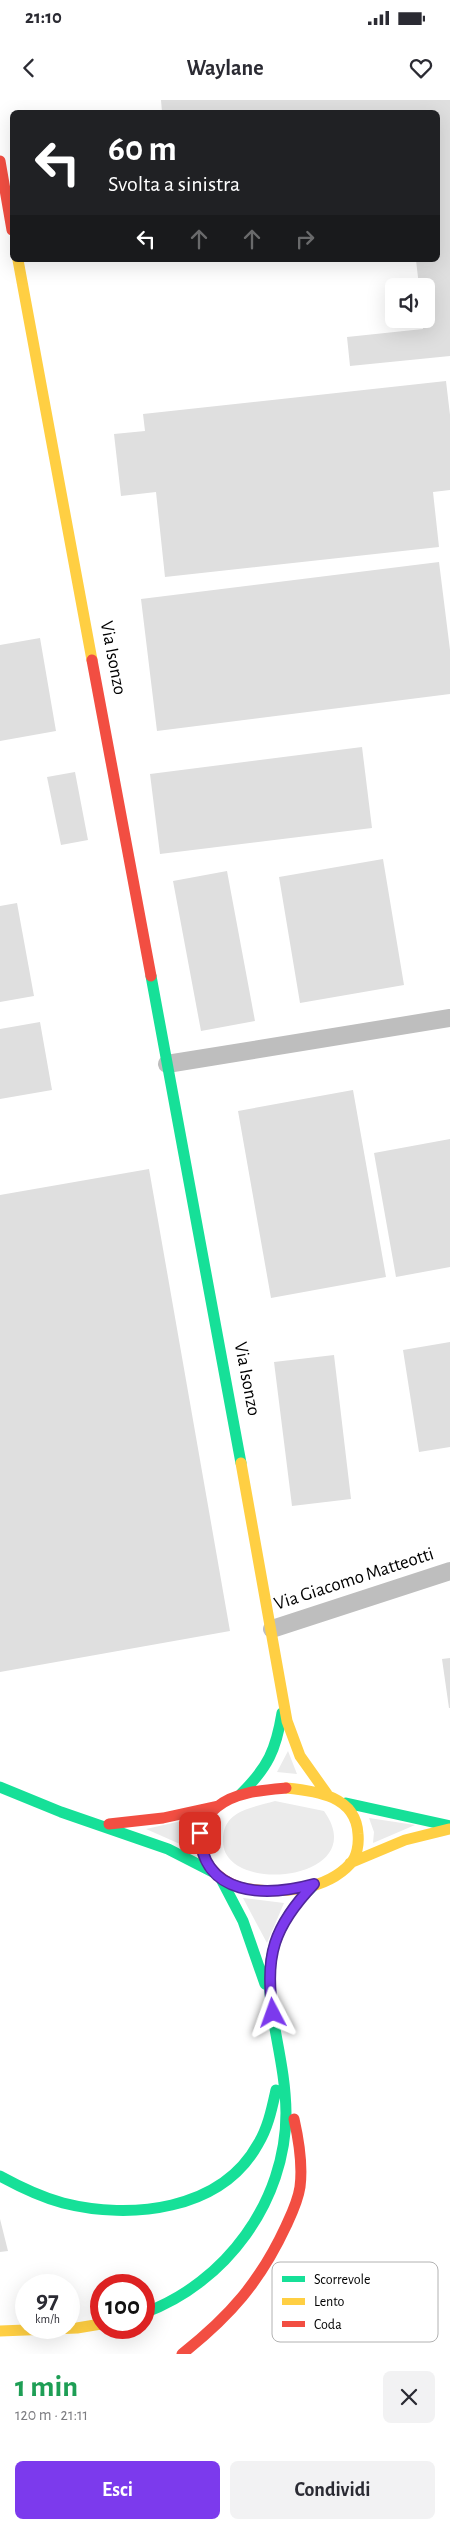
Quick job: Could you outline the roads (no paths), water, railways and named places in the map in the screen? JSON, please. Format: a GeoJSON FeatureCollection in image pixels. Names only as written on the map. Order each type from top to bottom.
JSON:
{"type":"FeatureCollection","features":[{"type":"Feature","properties":{"kind":"main road"},"geometry":{"type":"LineString","coordinates":[[0,161],[10,218]]}},
{"type":"Feature","properties":{"kind":"main road","name":"Via Isonzo"},"geometry":{"type":"LineString","coordinates":[[18,262],[272,1628],[284,1703],[297,1750],[311,1775],[327,1794]]}},
{"type":"Feature","properties":{"kind":"main road","name":"Via Isonzo"},"geometry":{"type":"LineString","coordinates":[[241,1794],[262,1774],[272,1760],[278,1743],[284,1703]]}},
{"type":"Feature","properties":{"kind":"main road"},"geometry":{"type":"LineString","coordinates":[[0,1787],[61,1812],[104,1825],[168,1849],[238,1887],[262,1892],[287,1892],[314,1884],[350,1864],[405,1840],[450,1827]]}},
{"type":"Feature","properties":{"kind":"main road"},"geometry":{"type":"LineString","coordinates":[[272,2004],[243,1921],[217,1876],[205,1861],[200,1848],[200,1833],[205,1818],[218,1806],[241,1794],[286,1788],[327,1794],[346,1803],[450,1827]]}},
{"type":"Feature","properties":{"kind":"main road"},"geometry":{"type":"LineString","coordinates":[[346,1803],[356,1818],[359,1834],[358,1847],[350,1864]]}},
{"type":"Feature","properties":{"kind":"main road"},"geometry":{"type":"LineString","coordinates":[[104,1825],[162,1818],[218,1806]]}},
{"type":"Feature","properties":{"kind":"main road"},"geometry":{"type":"LineString","coordinates":[[155,2309],[189,2292],[215,2272],[237,2248],[257,2220],[270,2194],[285,2135],[285,2092],[272,2004],[271,1961],[278,1930],[296,1902],[314,1884]]}},
{"type":"Feature","properties":{"kind":"main road"},"geometry":{"type":"LineString","coordinates":[[0,2176],[18,2187],[46,2199],[99,2210],[152,2209],[176,2204],[201,2195],[225,2181],[242,2166],[255,2150],[271,2111],[281,2062]]}},
{"type":"Feature","properties":{"kind":"main road"},"geometry":{"type":"LineString","coordinates":[[182,2354],[204,2338],[251,2291],[277,2249],[298,2198],[301,2165],[299,2138],[285,2092]]}},
{"type":"Feature","properties":{"kind":"main road"},"geometry":{"type":"LineString","coordinates":[[0,2331],[90,2326]]}},
{"type":"Feature","properties":{"kind":"street"},"geometry":{"type":"LineString","coordinates":[[167,1064],[450,1018]]}},
{"type":"Feature","properties":{"kind":"street","name":"Via Giacomo Matteotti"},"geometry":{"type":"LineString","coordinates":[[272,1628],[450,1571]]}}]}
